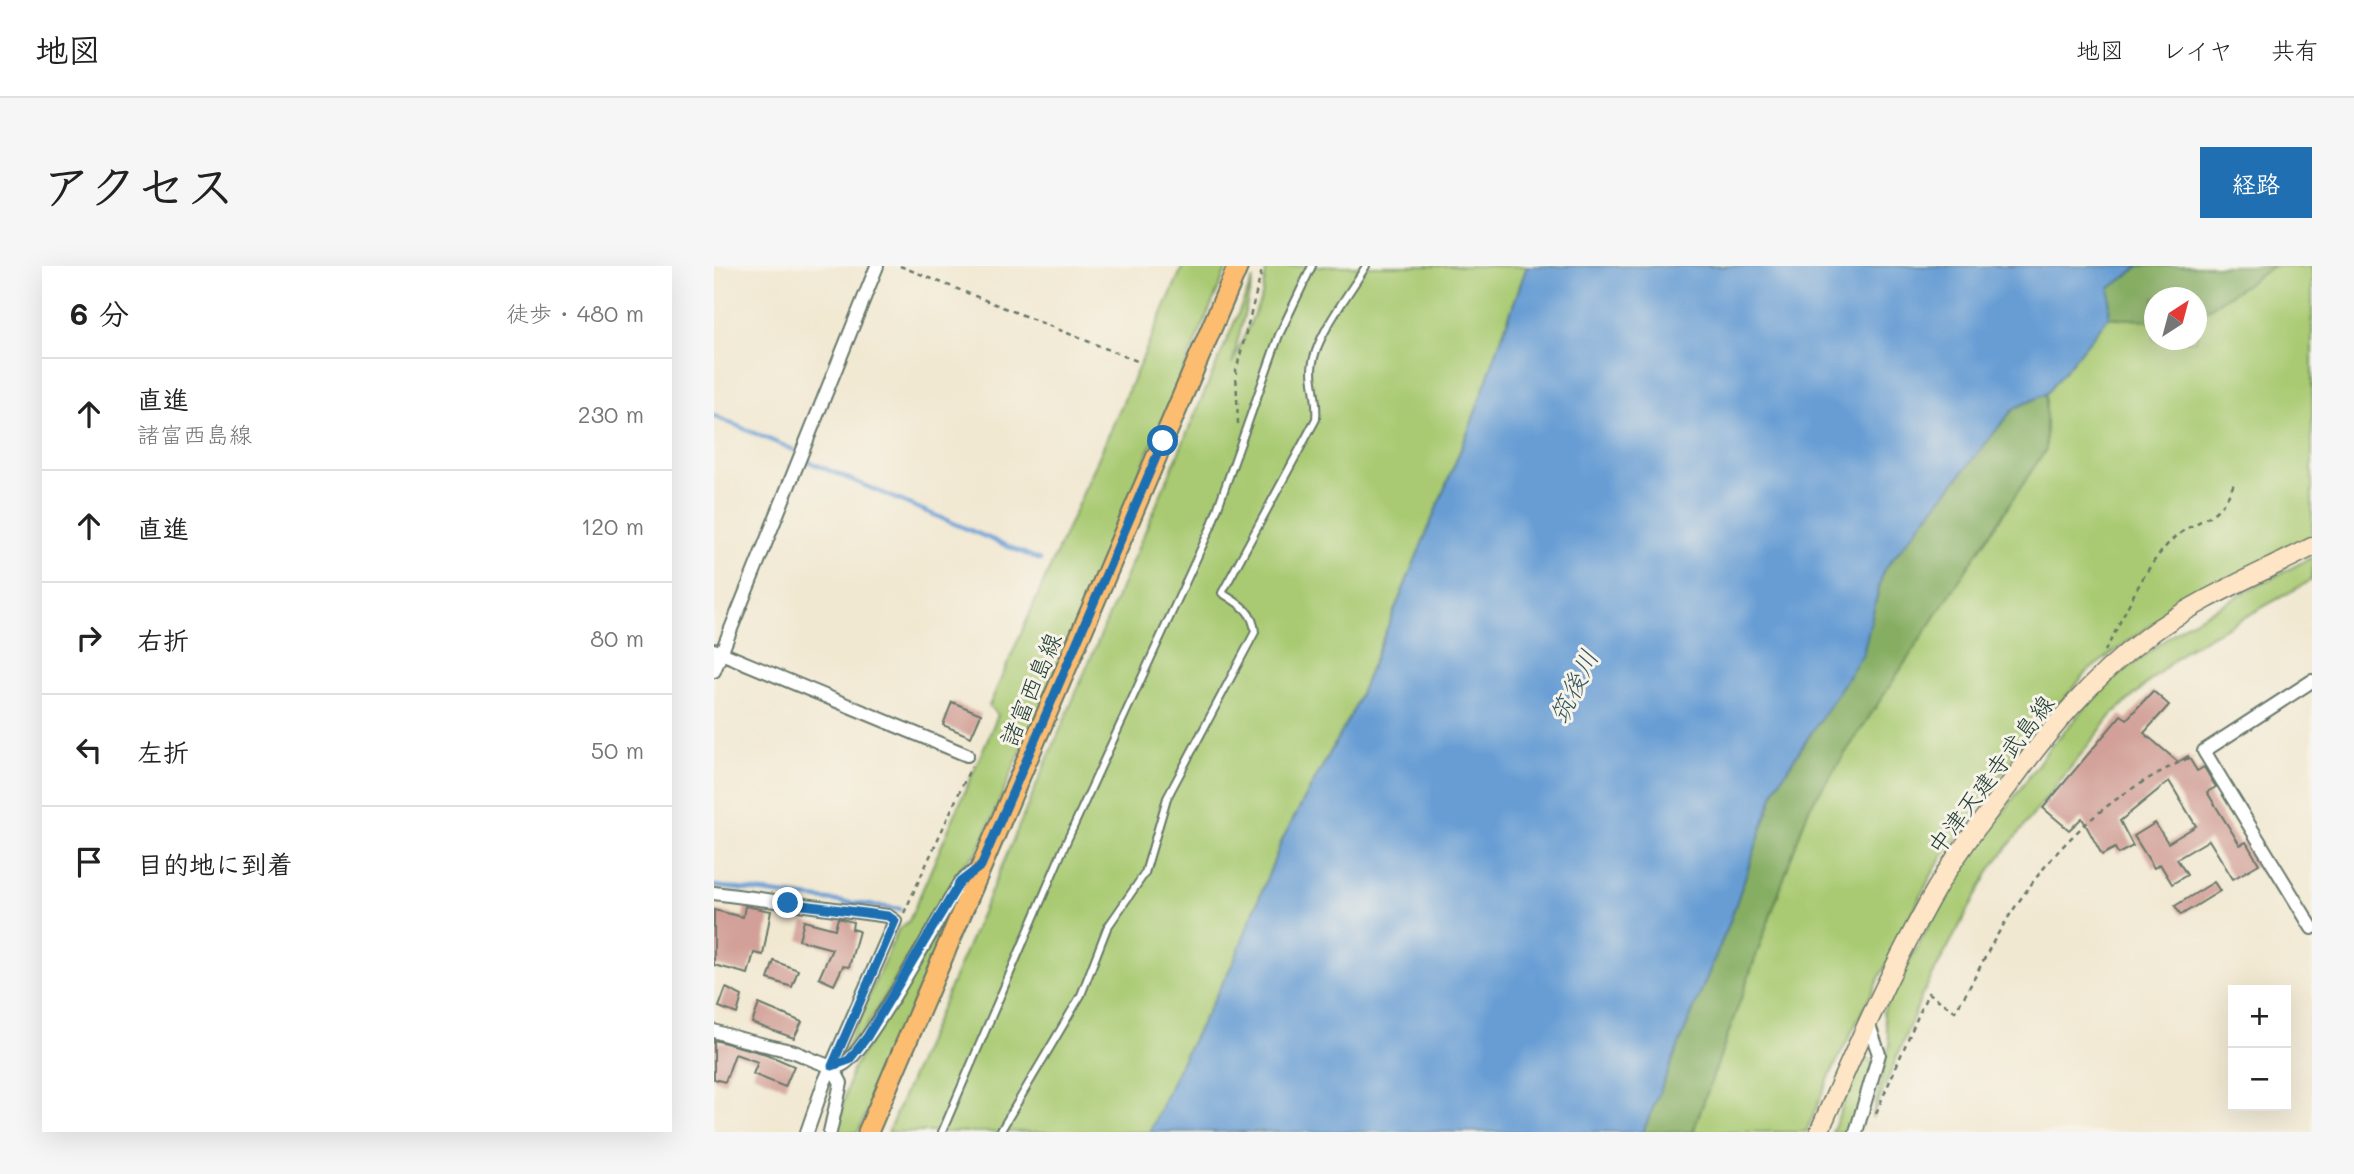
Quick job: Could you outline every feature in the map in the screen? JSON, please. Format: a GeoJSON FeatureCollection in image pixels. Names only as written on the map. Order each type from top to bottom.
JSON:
{"type":"FeatureCollection","features":[{"type":"Feature","properties":{"kind":"main road","name":"諸富西島線"},"geometry":{"type":"LineString","coordinates":[[868,1132],[1238,266]]}},
{"type":"Feature","properties":{"kind":"main road","name":"中津天建寺武島線"},"geometry":{"type":"LineString","coordinates":[[1819,1132],[1867,1020],[1929,901],[1970,838],[2041,740],[2092,682],[2146,637],[2180,616],[2312,547]]}},
{"type":"Feature","properties":{"kind":"street"},"geometry":{"type":"LineString","coordinates":[[714,671],[718,651],[877,266]]}},
{"type":"Feature","properties":{"kind":"street"},"geometry":{"type":"LineString","coordinates":[[718,651],[967,755]]}},
{"type":"Feature","properties":{"kind":"street"},"geometry":{"type":"LineString","coordinates":[[2312,681],[2204,751],[2312,928]]}},
{"type":"Feature","properties":{"kind":"street"},"geometry":{"type":"LineString","coordinates":[[714,1031],[757,1045],[792,1051],[832,1066],[849,1060],[867,1037],[960,882],[981,866]]}},
{"type":"Feature","properties":{"kind":"street"},"geometry":{"type":"LineString","coordinates":[[714,893],[888,916],[895,921],[832,1066],[807,1132]]}},
{"type":"Feature","properties":{"kind":"street"},"geometry":{"type":"LineString","coordinates":[[1857,1132],[1880,1054],[1867,1020]]}},
{"type":"Feature","properties":{"kind":"street"},"geometry":{"type":"LineString","coordinates":[[830,1132],[841,1083],[832,1066]]}},
{"type":"Feature","properties":{"kind":"lane"},"geometry":{"type":"LineString","coordinates":[[942,1132],[1065,845],[1211,527],[1279,335],[1311,266]]}},
{"type":"Feature","properties":{"kind":"lane"},"geometry":{"type":"LineString","coordinates":[[1000,1132],[1081,995],[1107,928],[1145,873],[1167,798],[1255,632],[1254,621],[1248,610],[1222,593],[1316,419],[1318,399],[1312,370],[1319,345],[1366,266]]}},
{"type":"Feature","properties":{"kind":"path"},"geometry":{"type":"LineString","coordinates":[[900,266],[1137,361]]}},
{"type":"Feature","properties":{"kind":"path"},"geometry":{"type":"LineString","coordinates":[[1241,439],[1237,421],[1236,371],[1264,266]]}},
{"type":"Feature","properties":{"kind":"path"},"geometry":{"type":"LineString","coordinates":[[2092,682],[2099,661],[2152,566],[2173,539],[2213,515],[2228,501],[2234,483]]}},
{"type":"Feature","properties":{"kind":"path"},"geometry":{"type":"LineString","coordinates":[[1872,1122],[1928,993],[1955,1012],[2022,894],[2074,831],[2152,774],[2204,751]]}},
{"type":"Feature","properties":{"kind":"path"},"geometry":{"type":"LineString","coordinates":[[895,921],[908,910],[973,763],[967,755]]}},
{"type":"Feature","properties":{"kind":"green space"},"geometry":{"type":"Polygon","coordinates":[[[1183,266],[1228,266],[978,851],[964,864],[855,1046],[842,1057],[898,930],[909,921],[998,715],[989,706],[1183,266]]]}},
{"type":"Feature","properties":{"kind":"green space"},"geometry":{"type":"Polygon","coordinates":[[[1267,266],[1527,266],[1470,427],[1353,711],[1283,838],[1234,961],[1179,1066],[1150,1132],[888,1132],[1253,279],[1232,364],[1262,296],[1267,266]]]}},
{"type":"Feature","properties":{"kind":"green space"},"geometry":{"type":"Polygon","coordinates":[[[2103,266],[2140,266],[2110,288],[2109,317],[2144,320],[2144,350],[2207,350],[2207,310],[2274,266],[2312,266],[2312,535],[2175,607],[2088,671],[2022,746],[1935,868],[1831,1073],[1806,1132],[1693,1132],[1809,808],[2046,449],[2046,394],[2014,408],[1883,571],[1863,654],[1777,785],[1729,924],[1643,1132],[1615,1132],[1709,904],[1756,765],[1834,652],[1841,562],[1945,424],[2019,336],[2103,266]]]}},
{"type":"Feature","properties":{"kind":"green space"},"geometry":{"type":"Polygon","coordinates":[[[2140,266],[2274,266],[2207,310],[2207,287],[2144,287],[2144,320],[2109,317],[2110,288],[2140,266]]]}},
{"type":"Feature","properties":{"kind":"green space"},"geometry":{"type":"Polygon","coordinates":[[[2046,394],[2046,449],[1809,808],[1693,1132],[1643,1132],[1729,924],[1777,785],[1863,654],[1883,571],[2014,408],[2046,394]]]}},
{"type":"Feature","properties":{"kind":"green space"},"geometry":{"type":"Polygon","coordinates":[[[2312,557],[2312,580],[2185,650],[2113,714],[1991,868],[1922,995],[1872,1118],[1890,1044],[1883,1012],[1946,893],[2050,747],[2105,686],[2184,625],[2312,557]]]}},
{"type":"Feature","properties":{"kind":"green space"},"geometry":{"type":"Polygon","coordinates":[[[958,897],[858,1132],[836,1132],[852,1070],[958,897]]]}},
{"type":"Feature","properties":{"kind":"green space"},"geometry":{"type":"Polygon","coordinates":[[[1864,1054],[1874,1064],[1852,1132],[1832,1132],[1864,1054]]]}},
{"type":"Feature","properties":{"kind":"water","name":"筑後川"},"geometry":{"type":"Polygon","coordinates":[[[1527,266],[2140,266],[2110,288],[2109,317],[2046,394],[2014,408],[1883,571],[1863,654],[1777,785],[1729,924],[1643,1132],[1150,1132],[1179,1066],[1234,961],[1283,838],[1353,711],[1470,427],[1527,266]]]}},
{"type":"Feature","properties":{"kind":"building"},"geometry":{"type":"Polygon","coordinates":[[[2153,691],[2169,705],[2144,733],[2178,762],[2188,756],[2197,771],[2204,767],[2216,787],[2207,792],[2240,845],[2246,842],[2259,864],[2233,879],[2209,840],[2177,859],[2187,875],[2172,884],[2160,864],[2154,868],[2134,836],[2155,823],[2168,843],[2196,826],[2169,781],[2120,821],[2133,846],[2118,854],[2115,848],[2102,855],[2082,818],[2069,830],[2043,808],[2121,715],[2127,719],[2153,691]]]}},
{"type":"Feature","properties":{"kind":"building"},"geometry":{"type":"Polygon","coordinates":[[[952,702],[981,714],[971,737],[943,725],[952,702]]]}},
{"type":"Feature","properties":{"kind":"building"},"geometry":{"type":"Polygon","coordinates":[[[2214,882],[2220,891],[2181,915],[2175,906],[2214,882]]]}},
{"type":"Feature","properties":{"kind":"building"},"geometry":{"type":"Polygon","coordinates":[[[745,906],[771,911],[763,955],[754,953],[748,974],[714,965],[714,910],[743,917],[745,906]]]}},
{"type":"Feature","properties":{"kind":"building"},"geometry":{"type":"Polygon","coordinates":[[[838,918],[853,922],[852,929],[859,931],[849,967],[843,966],[834,985],[819,978],[832,949],[799,940],[804,921],[835,929],[838,918]]]}},
{"type":"Feature","properties":{"kind":"building"},"geometry":{"type":"Polygon","coordinates":[[[774,961],[798,970],[792,987],[768,979],[774,961]]]}},
{"type":"Feature","properties":{"kind":"building"},"geometry":{"type":"Polygon","coordinates":[[[726,988],[742,996],[737,1014],[719,1007],[726,988]]]}},
{"type":"Feature","properties":{"kind":"building"},"geometry":{"type":"Polygon","coordinates":[[[759,1004],[802,1022],[794,1038],[752,1023],[759,1004]]]}},
{"type":"Feature","properties":{"kind":"building"},"geometry":{"type":"Polygon","coordinates":[[[714,1040],[766,1054],[794,1066],[785,1087],[753,1074],[758,1062],[735,1054],[725,1082],[714,1079],[714,1040]]]}},
{"type":"Feature","properties":{"kind":"waterway"},"geometry":{"type":"LineString","coordinates":[[714,416],[794,450]]}},
{"type":"Feature","properties":{"kind":"waterway"},"geometry":{"type":"LineString","coordinates":[[805,460],[1040,560]]}},
{"type":"Feature","properties":{"kind":"waterway"},"geometry":{"type":"LineString","coordinates":[[714,886],[900,909]]}},
{"type":"Feature","properties":{"kind":"route"},"geometry":{"type":"LineString","coordinates":[[788,903],[888,916],[895,921],[893,932],[832,1066],[842,1065],[867,1037],[960,882],[967,874],[981,866],[1163,441]]}}]}
